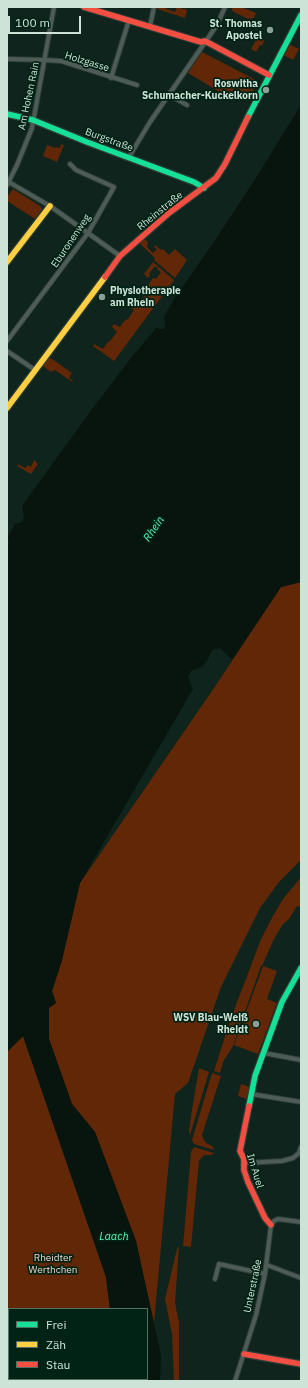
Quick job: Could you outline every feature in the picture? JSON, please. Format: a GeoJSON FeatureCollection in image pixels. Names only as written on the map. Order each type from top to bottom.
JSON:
{"type":"FeatureCollection","features":[{"type":"Feature","properties":{"kind":"street","name":"Am Hohen Rain"},"geometry":{"type":"LineString","coordinates":[[8,182],[32,128],[54,7]]}},
{"type":"Feature","properties":{"kind":"street"},"geometry":{"type":"LineString","coordinates":[[84,7],[201,42],[205,41],[269,75]]}},
{"type":"Feature","properties":{"kind":"street"},"geometry":{"type":"LineString","coordinates":[[150,26],[154,7]]}},
{"type":"Feature","properties":{"kind":"street"},"geometry":{"type":"LineString","coordinates":[[129,157],[220,19],[225,7]]}},
{"type":"Feature","properties":{"kind":"street","name":"Rheinstraße"},"geometry":{"type":"LineString","coordinates":[[7,408],[120,256],[169,213],[216,178],[225,164],[269,75],[301,15]]}},
{"type":"Feature","properties":{"kind":"street"},"geometry":{"type":"LineString","coordinates":[[112,78],[129,20]]}},
{"type":"Feature","properties":{"kind":"street","name":"Holzgasse"},"geometry":{"type":"LineString","coordinates":[[7,59],[61,62],[137,85]]}},
{"type":"Feature","properties":{"kind":"street"},"geometry":{"type":"LineString","coordinates":[[169,95],[187,105]]}},
{"type":"Feature","properties":{"kind":"street","name":"Burgstraße"},"geometry":{"type":"LineString","coordinates":[[7,114],[33,120],[194,182],[204,188]]}},
{"type":"Feature","properties":{"kind":"street","name":"Eburonenweg"},"geometry":{"type":"LineString","coordinates":[[7,341],[88,233],[114,187],[76,170],[70,164]]}},
{"type":"Feature","properties":{"kind":"street"},"geometry":{"type":"LineString","coordinates":[[8,182],[50,206],[120,256]]}},
{"type":"Feature","properties":{"kind":"street"},"geometry":{"type":"LineString","coordinates":[[7,262],[50,206]]}},
{"type":"Feature","properties":{"kind":"street"},"geometry":{"type":"LineString","coordinates":[[7,351],[34,370]]}},
{"type":"Feature","properties":{"kind":"street","name":"Im Auel"},"geometry":{"type":"LineString","coordinates":[[271,1225],[265,1218],[257,1203],[244,1170],[245,1163],[240,1151],[255,1076],[282,1002],[301,968]]}},
{"type":"Feature","properties":{"kind":"street"},"geometry":{"type":"LineString","coordinates":[[264,1053],[301,1060]]}},
{"type":"Feature","properties":{"kind":"street"},"geometry":{"type":"LineString","coordinates":[[252,1094],[301,1102]]}},
{"type":"Feature","properties":{"kind":"street"},"geometry":{"type":"LineString","coordinates":[[245,1163],[282,1161],[293,1158],[300,1152],[301,1148]]}},
{"type":"Feature","properties":{"kind":"street"},"geometry":{"type":"LineString","coordinates":[[271,1225],[278,1219],[301,1222]]}},
{"type":"Feature","properties":{"kind":"street","name":"Unterstraße"},"geometry":{"type":"LineString","coordinates":[[235,1381],[256,1315],[267,1266],[271,1225]]}},
{"type":"Feature","properties":{"kind":"street"},"geometry":{"type":"LineString","coordinates":[[215,1279],[219,1264],[265,1274]]}},
{"type":"Feature","properties":{"kind":"street"},"geometry":{"type":"LineString","coordinates":[[267,1266],[301,1278]]}},
{"type":"Feature","properties":{"kind":"street"},"geometry":{"type":"LineString","coordinates":[[244,1354],[301,1364]]}},
{"type":"Feature","properties":{"kind":"green space"},"geometry":{"type":"Polygon","coordinates":[[[157,7],[166,7],[166,9],[175,12],[177,7],[187,10],[185,18],[157,9],[157,7]]]}},
{"type":"Feature","properties":{"kind":"green space"},"geometry":{"type":"Polygon","coordinates":[[[232,7],[241,7],[256,13],[254,18],[248,19],[234,12],[232,7]]]}},
{"type":"Feature","properties":{"kind":"green space"},"geometry":{"type":"Polygon","coordinates":[[[258,36],[263,38],[264,41],[262,46],[260,45],[256,52],[251,49],[258,36]]]}},
{"type":"Feature","properties":{"kind":"green space"},"geometry":{"type":"Polygon","coordinates":[[[289,44],[299,49],[293,60],[283,55],[289,44]]]}},
{"type":"Feature","properties":{"kind":"green space"},"geometry":{"type":"Polygon","coordinates":[[[202,52],[258,81],[248,100],[241,97],[239,101],[223,94],[188,73],[202,52]]]}},
{"type":"Feature","properties":{"kind":"green space"},"geometry":{"type":"Polygon","coordinates":[[[61,144],[64,145],[57,162],[43,156],[47,145],[60,148],[61,144]]]}},
{"type":"Feature","properties":{"kind":"green space"},"geometry":{"type":"Polygon","coordinates":[[[13,189],[40,206],[42,209],[35,219],[7,201],[7,197],[13,189]]]}},
{"type":"Feature","properties":{"kind":"green space"},"geometry":{"type":"Polygon","coordinates":[[[144,239],[148,242],[147,247],[153,253],[157,249],[154,247],[155,245],[161,250],[163,249],[169,255],[175,249],[187,260],[175,278],[154,260],[155,258],[139,243],[144,239]]]}},
{"type":"Feature","properties":{"kind":"green space"},"geometry":{"type":"Polygon","coordinates":[[[153,262],[174,280],[114,361],[93,346],[94,344],[103,349],[117,332],[112,327],[114,324],[120,327],[134,310],[126,304],[128,302],[136,307],[145,295],[143,293],[147,293],[150,288],[148,285],[153,278],[156,279],[161,272],[157,269],[158,267],[154,267],[148,278],[144,274],[153,262]]]}},
{"type":"Feature","properties":{"kind":"green space"},"geometry":{"type":"Polygon","coordinates":[[[49,357],[72,373],[69,378],[73,381],[72,382],[55,370],[51,372],[43,366],[49,357]]]}},
{"type":"Feature","properties":{"kind":"green space"},"geometry":{"type":"Polygon","coordinates":[[[34,460],[38,464],[31,474],[17,466],[18,464],[25,468],[28,465],[31,467],[34,460]]]}},
{"type":"Feature","properties":{"kind":"green space"},"geometry":{"type":"Polygon","coordinates":[[[301,582],[301,860],[279,882],[260,908],[221,987],[188,1083],[175,1094],[154,1323],[136,1241],[95,1132],[72,1104],[49,1039],[49,1007],[56,1003],[52,991],[62,960],[80,883],[214,688],[281,587],[301,582]]]}},
{"type":"Feature","properties":{"kind":"green space"},"geometry":{"type":"Polygon","coordinates":[[[301,877],[301,907],[297,906],[274,939],[261,966],[233,1046],[223,1062],[220,1073],[214,1071],[230,1021],[261,939],[283,899],[301,877]]]}},
{"type":"Feature","properties":{"kind":"green space","name":"WSV Blau-Weiß Rheidt"},"geometry":{"type":"Polygon","coordinates":[[[263,966],[277,971],[267,999],[277,1003],[258,1054],[234,1045],[263,966]]]}},
{"type":"Feature","properties":{"kind":"green space","name":"Rheidter Werthchen"},"geometry":{"type":"Polygon","coordinates":[[[23,1036],[106,1277],[110,1308],[8,1308],[8,1380],[118,1381],[7,1381],[7,1052],[23,1036]]]}},
{"type":"Feature","properties":{"kind":"green space"},"geometry":{"type":"Polygon","coordinates":[[[199,1068],[209,1072],[190,1135],[189,1131],[191,1116],[199,1068]]]}},
{"type":"Feature","properties":{"kind":"green space"},"geometry":{"type":"Polygon","coordinates":[[[212,1073],[221,1076],[202,1135],[205,1142],[213,1147],[214,1150],[194,1144],[192,1140],[212,1073]]]}},
{"type":"Feature","properties":{"kind":"green space"},"geometry":{"type":"Polygon","coordinates":[[[241,1084],[250,1087],[247,1099],[238,1096],[241,1084]]]}},
{"type":"Feature","properties":{"kind":"green space"},"geometry":{"type":"Polygon","coordinates":[[[194,1147],[214,1153],[212,1155],[204,1155],[199,1161],[191,1247],[183,1246],[191,1152],[194,1147]]]}},
{"type":"Feature","properties":{"kind":"green space"},"geometry":{"type":"Polygon","coordinates":[[[179,1246],[175,1303],[179,1322],[179,1381],[174,1381],[172,1334],[165,1299],[179,1246]]]}},
{"type":"Feature","properties":{"kind":"water"},"geometry":{"type":"Polygon","coordinates":[[[301,105],[301,582],[281,587],[232,660],[220,648],[212,650],[203,666],[191,671],[188,677],[193,689],[80,883],[62,960],[52,991],[56,1003],[49,1008],[49,1039],[72,1104],[95,1132],[136,1241],[161,1356],[160,1381],[118,1381],[148,1380],[148,1308],[110,1308],[106,1277],[23,1036],[7,1052],[8,537],[15,524],[22,522],[24,518],[22,506],[93,408],[157,327],[159,329],[164,329],[164,317],[174,299],[254,181],[301,105]]]}},
{"type":"Feature","properties":{"kind":"traffic: fast"},"geometry":{"type":"LineString","coordinates":[[248,117],[301,15]]}},
{"type":"Feature","properties":{"kind":"traffic: fast"},"geometry":{"type":"LineString","coordinates":[[7,114],[33,120],[194,182],[204,188]]}},
{"type":"Feature","properties":{"kind":"traffic: fast"},"geometry":{"type":"LineString","coordinates":[[249,1106],[255,1076],[282,1002],[301,968]]}},
{"type":"Feature","properties":{"kind":"traffic: slow"},"geometry":{"type":"LineString","coordinates":[[7,262],[50,206]]}},
{"type":"Feature","properties":{"kind":"traffic: slow"},"geometry":{"type":"LineString","coordinates":[[7,408],[105,277]]}},
{"type":"Feature","properties":{"kind":"traffic: jam"},"geometry":{"type":"LineString","coordinates":[[84,7],[201,42],[205,41],[269,75]]}},
{"type":"Feature","properties":{"kind":"traffic: jam"},"geometry":{"type":"LineString","coordinates":[[105,277],[120,256],[169,213],[216,178],[225,164],[248,117]]}},
{"type":"Feature","properties":{"kind":"traffic: jam"},"geometry":{"type":"LineString","coordinates":[[249,1106],[240,1151],[244,1159],[244,1170],[248,1182],[265,1218],[271,1225]]}},
{"type":"Feature","properties":{"kind":"traffic: jam"},"geometry":{"type":"LineString","coordinates":[[244,1354],[301,1364]]}},
{"type":"Feature","properties":{"kind":"place","name":"St. Thomas Apostel"},"geometry":{"type":"Point","coordinates":[270,30]}},
{"type":"Feature","properties":{"kind":"place","name":"Roswitha Schumacher-Kuckelkorn"},"geometry":{"type":"Point","coordinates":[266,90]}},
{"type":"Feature","properties":{"kind":"place","name":"Physiotherapie am Rhein"},"geometry":{"type":"Point","coordinates":[102,297]}},
{"type":"Feature","properties":{"kind":"place","name":"WSV Blau-Weiß Rheidt"},"geometry":{"type":"Point","coordinates":[256,1024]}},
{"type":"Feature","properties":{"kind":"water label","name":"Rhein"},"geometry":{"type":"Point","coordinates":[154,529]}},
{"type":"Feature","properties":{"kind":"water label","name":"Laach"},"geometry":{"type":"Point","coordinates":[114,1237]}}]}
